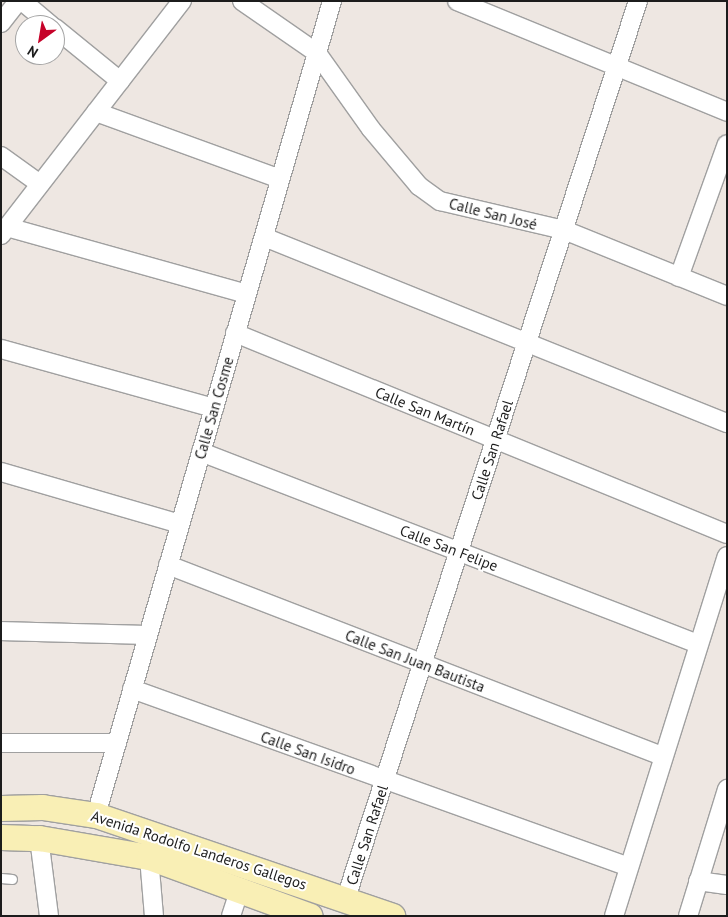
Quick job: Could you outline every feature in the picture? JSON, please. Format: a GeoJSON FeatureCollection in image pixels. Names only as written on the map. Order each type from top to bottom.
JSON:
{"type":"FeatureCollection","features":[{"type":"Feature","properties":{"kind":"main road","name":"Avenida Rodolfo Landeros Gallegos"},"geometry":{"type":"LineString","coordinates":[[1,808],[42,807],[96,815],[346,898],[392,916]]}},
{"type":"Feature","properties":{"kind":"main road","name":"Avenida Rodolfo Landeros Gallegos"},"geometry":{"type":"LineString","coordinates":[[1,837],[39,838],[149,857],[310,916]]}},
{"type":"Feature","properties":{"kind":"street"},"geometry":{"type":"LineString","coordinates":[[1,23],[18,1]]}},
{"type":"Feature","properties":{"kind":"street"},"geometry":{"type":"LineString","coordinates":[[22,1],[39,15]]}},
{"type":"Feature","properties":{"kind":"street"},"geometry":{"type":"LineString","coordinates":[[182,1],[4,231],[247,294]]}},
{"type":"Feature","properties":{"kind":"street","name":"Calle San José"},"geometry":{"type":"LineString","coordinates":[[242,1],[317,53],[418,186],[440,201],[471,211],[564,230],[727,296]]}},
{"type":"Feature","properties":{"kind":"street","name":"Calle San Cosme"},"geometry":{"type":"LineString","coordinates":[[96,815],[332,1]]}},
{"type":"Feature","properties":{"kind":"street"},"geometry":{"type":"LineString","coordinates":[[457,1],[618,65],[727,112]]}},
{"type":"Feature","properties":{"kind":"street","name":"Calle San Rafael"},"geometry":{"type":"LineString","coordinates":[[346,898],[638,1]]}},
{"type":"Feature","properties":{"kind":"street"},"geometry":{"type":"LineString","coordinates":[[65,36],[120,81]]}},
{"type":"Feature","properties":{"kind":"street"},"geometry":{"type":"LineString","coordinates":[[96,112],[280,179]]}},
{"type":"Feature","properties":{"kind":"street"},"geometry":{"type":"LineString","coordinates":[[679,277],[727,144]]}},
{"type":"Feature","properties":{"kind":"street"},"geometry":{"type":"LineString","coordinates":[[1,156],[40,184]]}},
{"type":"Feature","properties":{"kind":"street"},"geometry":{"type":"LineString","coordinates":[[264,237],[727,423]]}},
{"type":"Feature","properties":{"kind":"street","name":"Calle San Martín"},"geometry":{"type":"LineString","coordinates":[[236,333],[727,534]]}},
{"type":"Feature","properties":{"kind":"street"},"geometry":{"type":"LineString","coordinates":[[1,350],[214,408]]}},
{"type":"Feature","properties":{"kind":"street","name":"Calle San Felipe"},"geometry":{"type":"LineString","coordinates":[[201,452],[698,644]]}},
{"type":"Feature","properties":{"kind":"street"},"geometry":{"type":"LineString","coordinates":[[1,472],[180,524]]}},
{"type":"Feature","properties":{"kind":"street"},"geometry":{"type":"LineString","coordinates":[[614,916],[626,866],[727,556]]}},
{"type":"Feature","properties":{"kind":"street","name":"Calle San Juan Bautista"},"geometry":{"type":"LineString","coordinates":[[168,565],[662,756]]}},
{"type":"Feature","properties":{"kind":"street"},"geometry":{"type":"LineString","coordinates":[[1,631],[148,635]]}},
{"type":"Feature","properties":{"kind":"street","name":"Calle San Isidro"},"geometry":{"type":"LineString","coordinates":[[132,689],[384,781],[626,866]]}},
{"type":"Feature","properties":{"kind":"street"},"geometry":{"type":"LineString","coordinates":[[1,743],[117,743]]}},
{"type":"Feature","properties":{"kind":"street"},"geometry":{"type":"LineString","coordinates":[[688,916],[727,789]]}},
{"type":"Feature","properties":{"kind":"street"},"geometry":{"type":"LineString","coordinates":[[39,838],[50,916]]}},
{"type":"Feature","properties":{"kind":"street"},"geometry":{"type":"LineString","coordinates":[[149,857],[154,916]]}},
{"type":"Feature","properties":{"kind":"street"},"geometry":{"type":"LineString","coordinates":[[698,881],[727,885]]}},
{"type":"Feature","properties":{"kind":"street"},"geometry":{"type":"LineString","coordinates":[[231,916],[240,889]]}},
{"type":"Feature","properties":{"kind":"lane"},"geometry":{"type":"LineString","coordinates":[[1,878],[12,879]]}}]}
